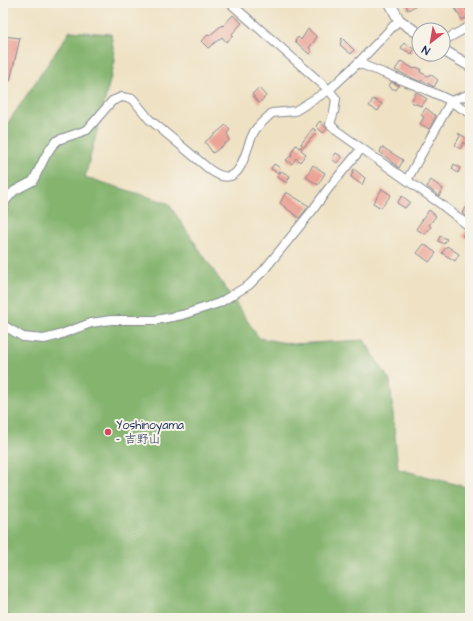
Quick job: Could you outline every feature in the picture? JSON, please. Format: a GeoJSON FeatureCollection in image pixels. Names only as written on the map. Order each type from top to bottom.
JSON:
{"type":"FeatureCollection","features":[{"type":"Feature","properties":{"kind":"main road"},"geometry":{"type":"LineString","coordinates":[[390,3],[399,20],[411,29]]}},
{"type":"Feature","properties":{"kind":"main road"},"geometry":{"type":"LineString","coordinates":[[451,55],[470,66]]}},
{"type":"Feature","properties":{"kind":"street"},"geometry":{"type":"LineString","coordinates":[[230,3],[329,90],[336,99],[330,124],[337,131],[442,204],[470,227]]}},
{"type":"Feature","properties":{"kind":"street"},"geometry":{"type":"LineString","coordinates":[[3,209],[6,200],[14,191],[33,181],[44,157],[58,140],[87,130],[112,101],[122,97],[134,99],[149,119],[218,176],[227,178],[234,174],[241,166],[253,133],[272,112],[295,111],[329,90],[358,63],[399,20]]}},
{"type":"Feature","properties":{"kind":"street"},"geometry":{"type":"LineString","coordinates":[[451,37],[470,26]]}},
{"type":"Feature","properties":{"kind":"street"},"geometry":{"type":"LineString","coordinates":[[358,63],[388,76],[435,93],[470,113]]}},
{"type":"Feature","properties":{"kind":"street"},"geometry":{"type":"LineString","coordinates":[[407,180],[451,102],[470,94]]}},
{"type":"Feature","properties":{"kind":"street"},"geometry":{"type":"LineString","coordinates":[[3,325],[23,337],[44,339],[91,323],[111,320],[156,320],[182,315],[219,303],[249,285],[264,270],[361,149]]}},
{"type":"Feature","properties":{"kind":"path"},"geometry":{"type":"LineString","coordinates":[[3,601],[12,618]]}},
{"type":"Feature","properties":{"kind":"green space"},"geometry":{"type":"Polygon","coordinates":[[[70,31],[111,34],[115,61],[85,177],[168,203],[259,338],[292,344],[364,340],[390,381],[398,469],[470,488],[470,618],[3,618],[3,130],[70,31]]]}},
{"type":"Feature","properties":{"kind":"building"},"geometry":{"type":"Polygon","coordinates":[[[405,3],[420,3],[408,10],[405,3]]]}},
{"type":"Feature","properties":{"kind":"building"},"geometry":{"type":"Polygon","coordinates":[[[452,3],[461,3],[470,16],[462,20],[452,3]]]}},
{"type":"Feature","properties":{"kind":"building"},"geometry":{"type":"Polygon","coordinates":[[[233,15],[242,23],[231,35],[233,36],[226,42],[222,37],[208,48],[201,41],[222,25],[223,26],[233,15]]]}},
{"type":"Feature","properties":{"kind":"building"},"geometry":{"type":"Polygon","coordinates":[[[308,29],[317,37],[309,48],[312,51],[309,54],[295,41],[298,37],[301,40],[308,29]]]}},
{"type":"Feature","properties":{"kind":"building"},"geometry":{"type":"Polygon","coordinates":[[[3,36],[20,38],[10,81],[3,80],[3,36]]]}},
{"type":"Feature","properties":{"kind":"building"},"geometry":{"type":"Polygon","coordinates":[[[342,38],[354,50],[351,54],[340,45],[342,38]]]}},
{"type":"Feature","properties":{"kind":"building"},"geometry":{"type":"Polygon","coordinates":[[[404,43],[411,47],[411,53],[401,48],[404,43]]]}},
{"type":"Feature","properties":{"kind":"building"},"geometry":{"type":"Polygon","coordinates":[[[401,61],[414,69],[416,67],[421,69],[420,72],[428,76],[430,74],[438,80],[434,87],[422,80],[421,82],[395,70],[401,61]]]}},
{"type":"Feature","properties":{"kind":"building"},"geometry":{"type":"Polygon","coordinates":[[[391,82],[399,85],[396,90],[389,87],[391,82]]]}},
{"type":"Feature","properties":{"kind":"building"},"geometry":{"type":"Polygon","coordinates":[[[259,88],[266,96],[259,103],[252,94],[259,88]]]}},
{"type":"Feature","properties":{"kind":"building"},"geometry":{"type":"Polygon","coordinates":[[[416,92],[427,99],[421,106],[411,102],[416,92]]]}},
{"type":"Feature","properties":{"kind":"building"},"geometry":{"type":"Polygon","coordinates":[[[373,99],[382,104],[378,111],[369,106],[373,99]]]}},
{"type":"Feature","properties":{"kind":"building"},"geometry":{"type":"Polygon","coordinates":[[[426,108],[436,116],[429,129],[420,124],[424,117],[421,115],[426,108]]]}},
{"type":"Feature","properties":{"kind":"building"},"geometry":{"type":"Polygon","coordinates":[[[320,121],[327,129],[323,133],[316,126],[320,121]]]}},
{"type":"Feature","properties":{"kind":"building"},"geometry":{"type":"Polygon","coordinates":[[[226,125],[230,130],[227,133],[230,140],[213,153],[205,142],[226,125]]]}},
{"type":"Feature","properties":{"kind":"building"},"geometry":{"type":"Polygon","coordinates":[[[313,128],[317,132],[304,147],[301,144],[313,128]]]}},
{"type":"Feature","properties":{"kind":"building"},"geometry":{"type":"Polygon","coordinates":[[[458,133],[470,140],[470,152],[464,142],[460,149],[455,145],[460,136],[458,133]]]}},
{"type":"Feature","properties":{"kind":"building"},"geometry":{"type":"Polygon","coordinates":[[[296,145],[299,148],[301,147],[301,150],[306,154],[300,162],[296,158],[292,164],[286,160],[292,155],[291,153],[296,145]]]}},
{"type":"Feature","properties":{"kind":"building"},"geometry":{"type":"Polygon","coordinates":[[[382,147],[403,160],[399,168],[380,152],[382,147]]]}},
{"type":"Feature","properties":{"kind":"building"},"geometry":{"type":"Polygon","coordinates":[[[336,153],[342,157],[337,163],[332,159],[336,153]]]}},
{"type":"Feature","properties":{"kind":"building"},"geometry":{"type":"Polygon","coordinates":[[[274,164],[280,168],[278,173],[271,169],[274,164]]]}},
{"type":"Feature","properties":{"kind":"building"},"geometry":{"type":"Polygon","coordinates":[[[454,164],[460,168],[458,173],[452,169],[454,164]]]}},
{"type":"Feature","properties":{"kind":"building"},"geometry":{"type":"Polygon","coordinates":[[[313,165],[325,173],[318,185],[306,177],[313,165]]]}},
{"type":"Feature","properties":{"kind":"building"},"geometry":{"type":"Polygon","coordinates":[[[354,169],[365,178],[362,185],[351,177],[354,169]]]}},
{"type":"Feature","properties":{"kind":"building"},"geometry":{"type":"Polygon","coordinates":[[[281,171],[290,176],[287,183],[277,177],[281,171]]]}},
{"type":"Feature","properties":{"kind":"building"},"geometry":{"type":"Polygon","coordinates":[[[431,180],[443,189],[439,196],[427,187],[431,180]]]}},
{"type":"Feature","properties":{"kind":"building"},"geometry":{"type":"Polygon","coordinates":[[[382,189],[391,195],[381,208],[373,203],[382,189]]]}},
{"type":"Feature","properties":{"kind":"building"},"geometry":{"type":"Polygon","coordinates":[[[286,192],[309,206],[299,218],[280,203],[286,192]]]}},
{"type":"Feature","properties":{"kind":"building"},"geometry":{"type":"Polygon","coordinates":[[[402,196],[410,202],[405,208],[397,203],[402,196]]]}},
{"type":"Feature","properties":{"kind":"building"},"geometry":{"type":"Polygon","coordinates":[[[470,203],[470,219],[462,213],[470,203]]]}},
{"type":"Feature","properties":{"kind":"building"},"geometry":{"type":"Polygon","coordinates":[[[429,210],[436,216],[429,225],[431,227],[425,234],[416,229],[429,210]]]}},
{"type":"Feature","properties":{"kind":"building"},"geometry":{"type":"Polygon","coordinates":[[[466,231],[470,232],[470,240],[462,236],[466,231]]]}},
{"type":"Feature","properties":{"kind":"building"},"geometry":{"type":"Polygon","coordinates":[[[440,236],[447,239],[444,244],[438,241],[440,236]]]}},
{"type":"Feature","properties":{"kind":"building"},"geometry":{"type":"Polygon","coordinates":[[[424,244],[436,253],[429,262],[417,253],[424,244]]]}},
{"type":"Feature","properties":{"kind":"building"},"geometry":{"type":"Polygon","coordinates":[[[447,246],[459,254],[455,261],[442,253],[447,246]]]}},
{"type":"Feature","properties":{"kind":"place","name":"Yoshinoyama - 吉野山"},"geometry":{"type":"Point","coordinates":[108,432]}}]}
